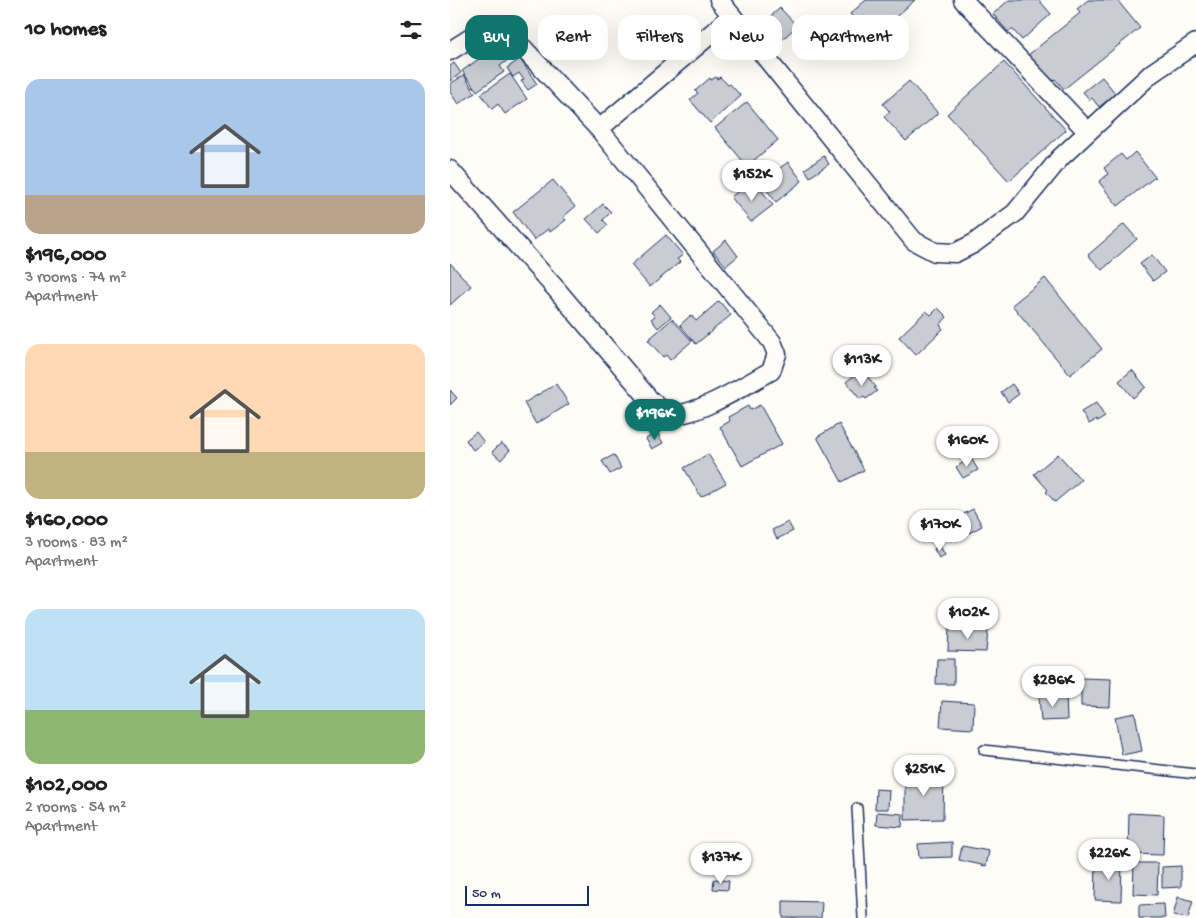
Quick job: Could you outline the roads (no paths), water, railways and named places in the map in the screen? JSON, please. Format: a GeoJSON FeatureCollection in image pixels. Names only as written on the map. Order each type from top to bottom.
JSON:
{"type":"FeatureCollection","features":[{"type":"Feature","properties":{"kind":"street"},"geometry":{"type":"LineString","coordinates":[[719,0],[731,15]]}},
{"type":"Feature","properties":{"kind":"street"},"geometry":{"type":"LineString","coordinates":[[963,0],[1088,132]]}},
{"type":"Feature","properties":{"kind":"street"},"geometry":{"type":"LineString","coordinates":[[450,51],[472,37],[489,32],[506,37],[523,48],[599,129],[772,342],[777,354],[772,371],[695,410],[672,414],[660,408],[650,400],[557,290],[450,170]]}},
{"type":"Feature","properties":{"kind":"street"},"geometry":{"type":"LineString","coordinates":[[599,129],[711,34]]}},
{"type":"Feature","properties":{"kind":"street"},"geometry":{"type":"LineString","coordinates":[[768,60],[914,241],[935,252],[954,253],[973,244],[1015,213],[1060,158],[1152,73],[1196,43]]}},
{"type":"Feature","properties":{"kind":"lane"},"geometry":{"type":"LineString","coordinates":[[984,750],[1196,774]]}},
{"type":"Feature","properties":{"kind":"lane"},"geometry":{"type":"LineString","coordinates":[[857,808],[863,918]]}}]}
